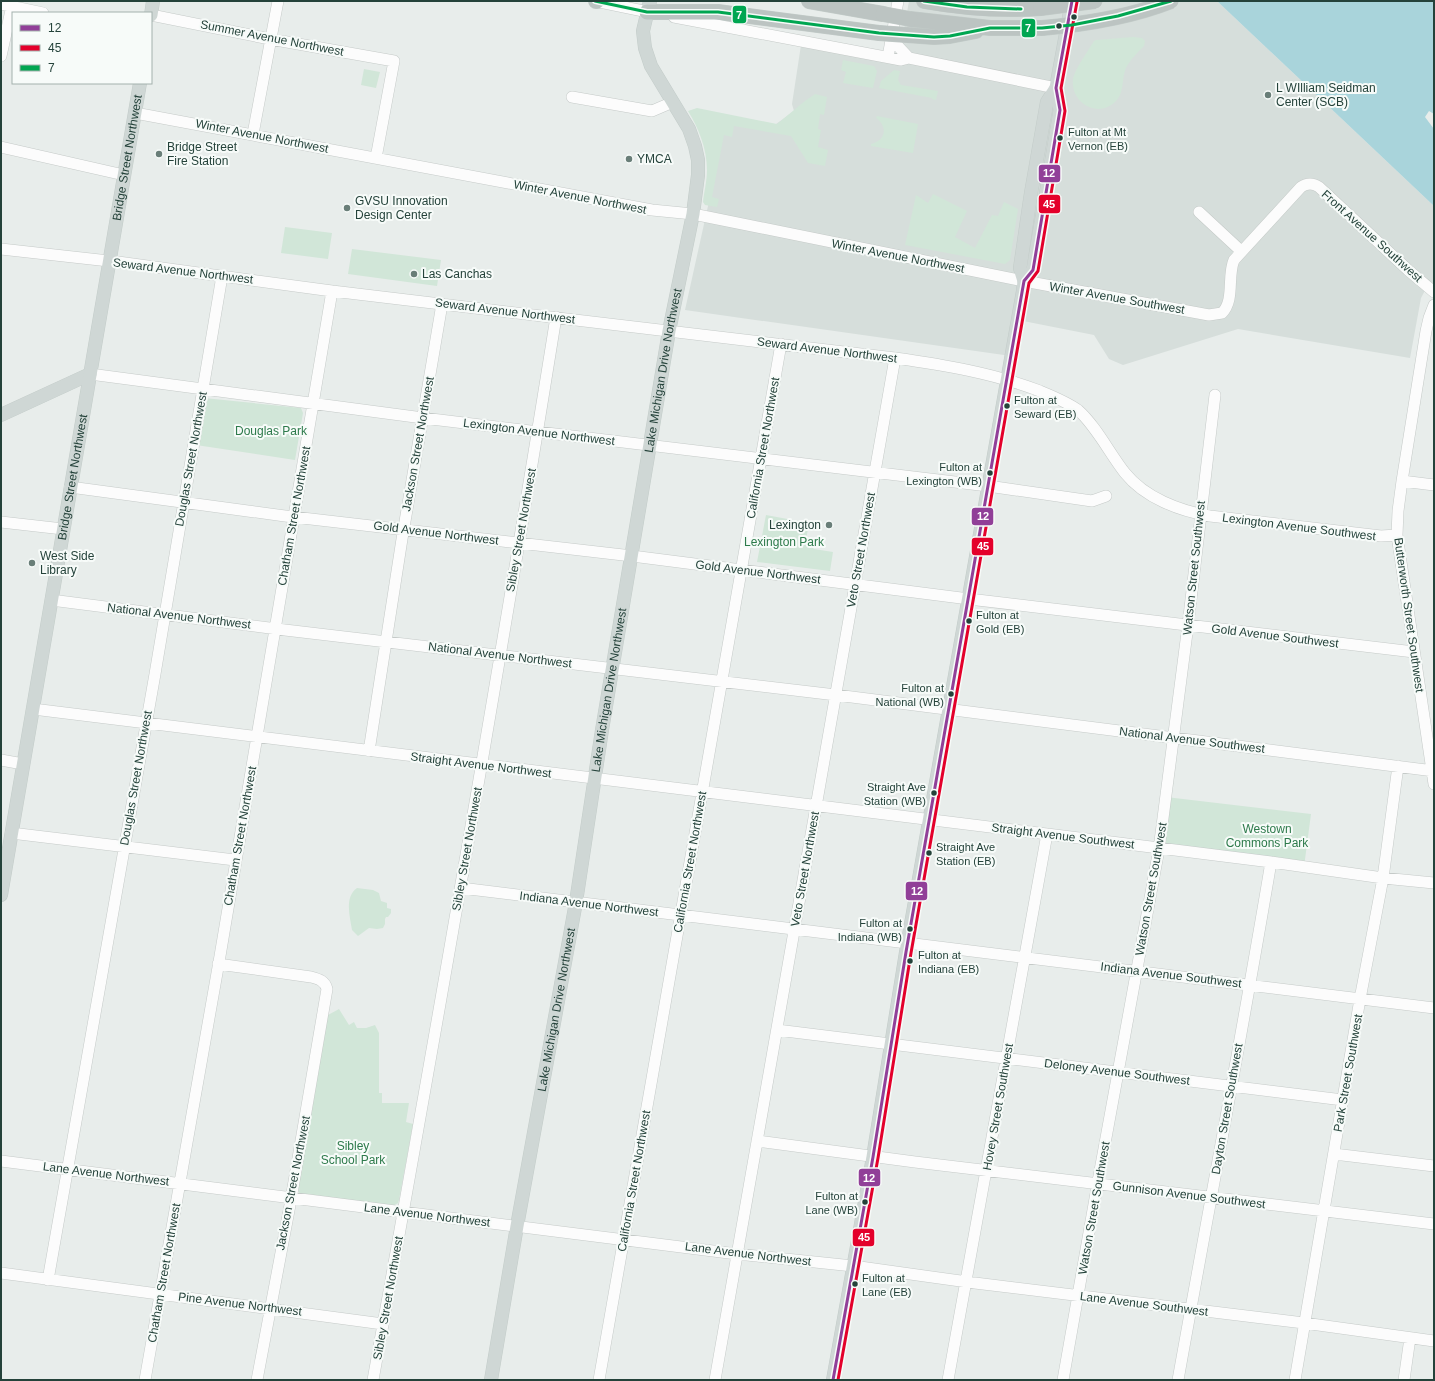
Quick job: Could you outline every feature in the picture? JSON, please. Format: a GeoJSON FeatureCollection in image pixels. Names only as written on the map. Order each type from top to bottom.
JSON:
{"type":"FeatureCollection","features":[{"type":"Feature","properties":{"kind":"highway"},"geometry":{"type":"LineString","coordinates":[[809,1],[910,19],[990,28],[1042,28],[1072,25],[1118,16],[1171,1]]}},
{"type":"Feature","properties":{"kind":"highway"},"geometry":{"type":"LineString","coordinates":[[924,1],[989,9],[1041,8],[1095,1]]}},
{"type":"Feature","properties":{"kind":"highway"},"geometry":{"type":"LineString","coordinates":[[648,6],[718,12],[893,34],[934,37],[950,36],[990,28]]}},
{"type":"Feature","properties":{"kind":"main road"},"geometry":{"type":"LineString","coordinates":[[151,12],[153,1]]}},
{"type":"Feature","properties":{"kind":"main road"},"geometry":{"type":"LineString","coordinates":[[833,1380],[873,1156],[929,820],[1024,281],[1033,270],[1060,110],[1056,88],[1072,1]]}},
{"type":"Feature","properties":{"kind":"main road","name":"Lake Michigan Drive Northwest"},"geometry":{"type":"LineString","coordinates":[[491,1380],[517,1226],[576,902],[612,668],[651,446],[669,331],[693,214],[698,175],[698,160],[689,129],[651,66],[645,48],[643,31],[648,6]]}},
{"type":"Feature","properties":{"kind":"main road","name":"Bridge Street Northwest"},"geometry":{"type":"LineString","coordinates":[[1,895],[140,84]]}},
{"type":"Feature","properties":{"kind":"main road"},"geometry":{"type":"LineString","coordinates":[[1,415],[90,374]]}},
{"type":"Feature","properties":{"kind":"street"},"geometry":{"type":"LineString","coordinates":[[253,134],[278,1]]}},
{"type":"Feature","properties":{"kind":"street"},"geometry":{"type":"LineString","coordinates":[[596,1],[648,6],[901,60],[909,58],[1056,88]]}},
{"type":"Feature","properties":{"kind":"street"},"geometry":{"type":"LineString","coordinates":[[888,57],[898,1]]}},
{"type":"Feature","properties":{"kind":"street"},"geometry":{"type":"LineString","coordinates":[[1,56],[9,4],[39,12]]}},
{"type":"Feature","properties":{"kind":"street","name":"Summer Avenue Northwest"},"geometry":{"type":"LineString","coordinates":[[152,15],[270,39],[394,61],[376,158]]}},
{"type":"Feature","properties":{"kind":"street"},"geometry":{"type":"LineString","coordinates":[[893,34],[895,43],[909,58]]}},
{"type":"Feature","properties":{"kind":"street"},"geometry":{"type":"LineString","coordinates":[[572,97],[652,111],[673,102]]}},
{"type":"Feature","properties":{"kind":"street","name":"Winter Avenue Northwest"},"geometry":{"type":"LineString","coordinates":[[135,112],[652,210],[693,214],[1024,281]]}},
{"type":"Feature","properties":{"kind":"street"},"geometry":{"type":"LineString","coordinates":[[1,147],[124,174]]}},
{"type":"Feature","properties":{"kind":"street","name":"Front Avenue Southwest"},"geometry":{"type":"LineString","coordinates":[[1241,251],[1301,188],[1309,184],[1319,187],[1408,270],[1434,292]]}},
{"type":"Feature","properties":{"kind":"street"},"geometry":{"type":"LineString","coordinates":[[1199,212],[1241,251]]}},
{"type":"Feature","properties":{"kind":"street","name":"Seward Avenue Northwest"},"geometry":{"type":"LineString","coordinates":[[1,249],[109,261],[332,291],[895,358],[956,367],[1007,380],[1054,397],[1077,410],[1096,432],[1126,474],[1145,492],[1170,504],[1200,514]]}},
{"type":"Feature","properties":{"kind":"street","name":"Winter Avenue Southwest"},"geometry":{"type":"LineString","coordinates":[[1024,281],[1209,315],[1222,313],[1227,306],[1231,266],[1241,251]]}},
{"type":"Feature","properties":{"kind":"street","name":"Douglas Street Northwest"},"geometry":{"type":"LineString","coordinates":[[48,1280],[146,723],[222,276]]}},
{"type":"Feature","properties":{"kind":"street","name":"Chatham Street Northwest"},"geometry":{"type":"LineString","coordinates":[[145,1380],[218,964],[332,291]]}},
{"type":"Feature","properties":{"kind":"street","name":"Jackson Street Northwest"},"geometry":{"type":"LineString","coordinates":[[369,751],[404,529],[442,304]]}},
{"type":"Feature","properties":{"kind":"street","name":"Butterworth Street Southwest"},"geometry":{"type":"LineString","coordinates":[[1434,305],[1429,318],[1402,481],[1398,511],[1397,535],[1434,784]]}},
{"type":"Feature","properties":{"kind":"street","name":"Sibley Street Northwest"},"geometry":{"type":"LineString","coordinates":[[373,1380],[461,888],[556,317]]}},
{"type":"Feature","properties":{"kind":"street","name":"California Street Northwest"},"geometry":{"type":"LineString","coordinates":[[599,1380],[781,344]]}},
{"type":"Feature","properties":{"kind":"street","name":"Veto Street Northwest"},"geometry":{"type":"LineString","coordinates":[[715,1380],[895,358]]}},
{"type":"Feature","properties":{"kind":"street","name":"Lexington Avenue Northwest"},"geometry":{"type":"LineString","coordinates":[[90,374],[423,418],[538,431],[761,460],[988,486]]}},
{"type":"Feature","properties":{"kind":"street","name":"Watson Street Southwest"},"geometry":{"type":"LineString","coordinates":[[1063,1380],[1159,849],[1188,625],[1215,395]]}},
{"type":"Feature","properties":{"kind":"street"},"geometry":{"type":"LineString","coordinates":[[1402,481],[1434,485]]}},
{"type":"Feature","properties":{"kind":"street"},"geometry":{"type":"LineString","coordinates":[[988,486],[1092,501],[1106,496]]}},
{"type":"Feature","properties":{"kind":"street","name":"Gold Avenue Northwest"},"geometry":{"type":"LineString","coordinates":[[70,487],[294,517],[632,556],[969,599]]}},
{"type":"Feature","properties":{"kind":"street","name":"Lexington Avenue Southwest"},"geometry":{"type":"LineString","coordinates":[[1200,514],[1381,536],[1397,535]]}},
{"type":"Feature","properties":{"kind":"street"},"geometry":{"type":"LineString","coordinates":[[1,522],[63,529]]}},
{"type":"Feature","properties":{"kind":"street","name":"Gold Avenue Southwest"},"geometry":{"type":"LineString","coordinates":[[969,599],[1414,652]]}},
{"type":"Feature","properties":{"kind":"street","name":"National Avenue Northwest"},"geometry":{"type":"LineString","coordinates":[[51,600],[949,710]]}},
{"type":"Feature","properties":{"kind":"street","name":"Straight Avenue Northwest"},"geometry":{"type":"LineString","coordinates":[[33,709],[929,820]]}},
{"type":"Feature","properties":{"kind":"street","name":"National Avenue Southwest"},"geometry":{"type":"LineString","coordinates":[[949,710],[1173,737],[1433,771]]}},
{"type":"Feature","properties":{"kind":"street"},"geometry":{"type":"LineString","coordinates":[[1,760],[23,764]]}},
{"type":"Feature","properties":{"kind":"street","name":"Park Street Southwest"},"geometry":{"type":"LineString","coordinates":[[1294,1380],[1360,999],[1383,878],[1398,766]]}},
{"type":"Feature","properties":{"kind":"street","name":"Straight Avenue Southwest"},"geometry":{"type":"LineString","coordinates":[[929,820],[1271,862],[1383,878],[1434,883]]}},
{"type":"Feature","properties":{"kind":"street"},"geometry":{"type":"LineString","coordinates":[[12,833],[235,860]]}},
{"type":"Feature","properties":{"kind":"street","name":"Hovey Street Southwest"},"geometry":{"type":"LineString","coordinates":[[948,1380],[1048,834]]}},
{"type":"Feature","properties":{"kind":"street","name":"Dayton Street Southwest"},"geometry":{"type":"LineString","coordinates":[[1178,1380],[1231,1086],[1251,985],[1271,862]]}},
{"type":"Feature","properties":{"kind":"street","name":"Indiana Avenue Northwest"},"geometry":{"type":"LineString","coordinates":[[461,888],[908,943]]}},
{"type":"Feature","properties":{"kind":"street","name":"Indiana Avenue Southwest"},"geometry":{"type":"LineString","coordinates":[[908,943],[1434,1008]]}},
{"type":"Feature","properties":{"kind":"street","name":"Jackson Street Northwest"},"geometry":{"type":"LineString","coordinates":[[218,964],[312,977],[320,979],[326,985],[327,999],[257,1380]]}},
{"type":"Feature","properties":{"kind":"street","name":"Deloney Avenue Southwest"},"geometry":{"type":"LineString","coordinates":[[777,1030],[1343,1100]]}},
{"type":"Feature","properties":{"kind":"street","name":"Gunnison Avenue Southwest"},"geometry":{"type":"LineString","coordinates":[[757,1141],[1324,1212],[1434,1224]]}},
{"type":"Feature","properties":{"kind":"street"},"geometry":{"type":"LineString","coordinates":[[1334,1154],[1434,1166]]}},
{"type":"Feature","properties":{"kind":"street","name":"Lane Avenue Northwest"},"geometry":{"type":"LineString","coordinates":[[1,1161],[737,1254],[853,1266]]}},
{"type":"Feature","properties":{"kind":"street","name":"Lane Avenue Southwest"},"geometry":{"type":"LineString","coordinates":[[853,1266],[966,1282],[1304,1323],[1434,1341]]}},
{"type":"Feature","properties":{"kind":"street","name":"Pine Avenue Northwest"},"geometry":{"type":"LineString","coordinates":[[1,1273],[383,1324]]}},
{"type":"Feature","properties":{"kind":"street"},"geometry":{"type":"LineString","coordinates":[[1404,1380],[1410,1338]]}},
{"type":"Feature","properties":{"kind":"shaded area"},"geometry":{"type":"Polygon","coordinates":[[[909,1],[1217,1],[1434,206],[1434,284],[1430,281],[1421,298],[1410,358],[1238,329],[1123,365],[1109,359],[1094,335],[1018,320],[1011,356],[685,310],[708,206],[713,160],[697,114],[772,127],[794,111],[792,104],[801,45],[898,64],[909,1]]]}},
{"type":"Feature","properties":{"kind":"green space"},"geometry":{"type":"Polygon","coordinates":[[[1133,37],[1142,38],[1145,41],[1144,46],[1126,68],[1122,90],[1118,98],[1108,107],[1100,109],[1086,106],[1076,95],[1073,87],[1073,79],[1079,65],[1094,41],[1133,37]]]}},
{"type":"Feature","properties":{"kind":"green space"},"geometry":{"type":"Polygon","coordinates":[[[843,60],[874,66],[877,71],[873,88],[843,83],[846,72],[841,70],[843,60]]]}},
{"type":"Feature","properties":{"kind":"green space"},"geometry":{"type":"Polygon","coordinates":[[[364,69],[380,72],[376,88],[361,85],[364,69]]]}},
{"type":"Feature","properties":{"kind":"green space"},"geometry":{"type":"Polygon","coordinates":[[[894,70],[900,71],[898,80],[901,85],[938,91],[936,100],[879,88],[881,81],[894,70]]]}},
{"type":"Feature","properties":{"kind":"green space"},"geometry":{"type":"Polygon","coordinates":[[[815,94],[827,97],[824,115],[820,114],[818,129],[821,130],[818,147],[828,150],[825,166],[808,163],[791,136],[734,126],[732,137],[724,135],[712,197],[719,199],[717,207],[705,205],[703,202],[707,174],[706,154],[699,132],[688,111],[697,108],[777,124],[815,94]]]}},
{"type":"Feature","properties":{"kind":"green space"},"geometry":{"type":"Polygon","coordinates":[[[877,116],[918,124],[913,153],[871,146],[871,144],[880,140],[884,133],[884,129],[880,121],[876,118],[877,116]]]}},
{"type":"Feature","properties":{"kind":"green space"},"geometry":{"type":"Polygon","coordinates":[[[933,194],[967,211],[955,237],[975,248],[992,215],[998,216],[1004,202],[1018,209],[1010,260],[1005,264],[905,245],[916,195],[928,203],[933,194]]]}},
{"type":"Feature","properties":{"kind":"green space"},"geometry":{"type":"Polygon","coordinates":[[[285,227],[332,233],[328,259],[281,253],[285,227]]]}},
{"type":"Feature","properties":{"kind":"green space"},"geometry":{"type":"Polygon","coordinates":[[[352,249],[441,260],[437,286],[348,274],[352,249]]]}},
{"type":"Feature","properties":{"kind":"green space","name":"Douglas Park"},"geometry":{"type":"Polygon","coordinates":[[[204,398],[301,408],[303,413],[295,460],[196,445],[204,398]]]}},
{"type":"Feature","properties":{"kind":"green space","name":"Lexington Park"},"geometry":{"type":"Polygon","coordinates":[[[766,515],[809,523],[806,540],[814,549],[833,552],[830,571],[757,562],[766,515]]]}},
{"type":"Feature","properties":{"kind":"green space","name":"Westown Commons Park"},"geometry":{"type":"Polygon","coordinates":[[[1166,797],[1311,814],[1304,867],[1159,849],[1166,797]]]}},
{"type":"Feature","properties":{"kind":"green space"},"geometry":{"type":"Polygon","coordinates":[[[357,888],[373,890],[379,893],[381,901],[387,903],[387,908],[391,909],[391,913],[385,919],[383,928],[369,928],[358,936],[352,930],[349,913],[350,897],[357,888]]]}},
{"type":"Feature","properties":{"kind":"green space","name":"Sibley School Park"},"geometry":{"type":"Polygon","coordinates":[[[339,1009],[349,1025],[354,1022],[357,1028],[366,1028],[375,1025],[379,1033],[379,1093],[382,1093],[382,1103],[409,1103],[406,1122],[413,1124],[399,1200],[398,1203],[393,1206],[299,1193],[298,1185],[328,1015],[339,1009]]]}},
{"type":"Feature","properties":{"kind":"water"},"geometry":{"type":"Polygon","coordinates":[[[1217,1],[1434,1],[1434,114],[1429,111],[1425,117],[1434,129],[1434,206],[1217,1]]]}},
{"type":"Feature","properties":{"kind":"transit line","name":"7"},"geometry":{"type":"LineString","coordinates":[[595,1],[647,12],[718,12],[879,33],[934,37],[950,36],[990,28],[1042,28],[1072,25],[1118,16],[1171,1]]}},
{"type":"Feature","properties":{"kind":"transit line","name":"7"},"geometry":{"type":"LineString","coordinates":[[924,1],[967,7],[1021,9]]}},
{"type":"Feature","properties":{"kind":"transit line","name":"12"},"geometry":{"type":"LineString","coordinates":[[833,1380],[873,1157],[906,952],[1024,281],[1033,270],[1060,110],[1056,88],[1072,1]]}},
{"type":"Feature","properties":{"kind":"transit line","name":"45"},"geometry":{"type":"LineString","coordinates":[[838,1380],[878,1158],[911,953],[1029,283],[1038,271],[1065,111],[1061,88],[1077,2]]}},
{"type":"Feature","properties":{"kind":"place","name":"L WIlliam Seidman Center (SCB)"},"geometry":{"type":"Point","coordinates":[1268,95]}},
{"type":"Feature","properties":{"kind":"place","name":"Fulton at Mt Vernon (EB)"},"geometry":{"type":"Point","coordinates":[1060,138]}},
{"type":"Feature","properties":{"kind":"place","name":"Bridge Street Fire Station"},"geometry":{"type":"Point","coordinates":[159,154]}},
{"type":"Feature","properties":{"kind":"place","name":"YMCA"},"geometry":{"type":"Point","coordinates":[629,159]}},
{"type":"Feature","properties":{"kind":"place","name":"GVSU Innovation Design Center"},"geometry":{"type":"Point","coordinates":[347,208]}},
{"type":"Feature","properties":{"kind":"place","name":"Las Canchas"},"geometry":{"type":"Point","coordinates":[414,274]}},
{"type":"Feature","properties":{"kind":"place","name":"Fulton at Seward (EB)"},"geometry":{"type":"Point","coordinates":[1007,406]}},
{"type":"Feature","properties":{"kind":"place","name":"Fulton at Lexington (WB)"},"geometry":{"type":"Point","coordinates":[990,473]}},
{"type":"Feature","properties":{"kind":"place","name":"Lexington"},"geometry":{"type":"Point","coordinates":[829,525]}},
{"type":"Feature","properties":{"kind":"place","name":"West Side Library"},"geometry":{"type":"Point","coordinates":[32,563]}},
{"type":"Feature","properties":{"kind":"place","name":"Fulton at Gold (EB)"},"geometry":{"type":"Point","coordinates":[969,621]}},
{"type":"Feature","properties":{"kind":"place","name":"Fulton at National (WB)"},"geometry":{"type":"Point","coordinates":[951,694]}},
{"type":"Feature","properties":{"kind":"place","name":"Straight Ave Station (WB)"},"geometry":{"type":"Point","coordinates":[934,793]}},
{"type":"Feature","properties":{"kind":"place","name":"Straight Ave Station (EB)"},"geometry":{"type":"Point","coordinates":[929,853]}},
{"type":"Feature","properties":{"kind":"place","name":"Fulton at Indiana (WB)"},"geometry":{"type":"Point","coordinates":[910,929]}},
{"type":"Feature","properties":{"kind":"place","name":"Fulton at Indiana (EB)"},"geometry":{"type":"Point","coordinates":[910,961]}},
{"type":"Feature","properties":{"kind":"place","name":"Fulton at Lane (WB)"},"geometry":{"type":"Point","coordinates":[865,1202]}},
{"type":"Feature","properties":{"kind":"place","name":"Fulton at Lane (EB)"},"geometry":{"type":"Point","coordinates":[855,1284]}}]}
